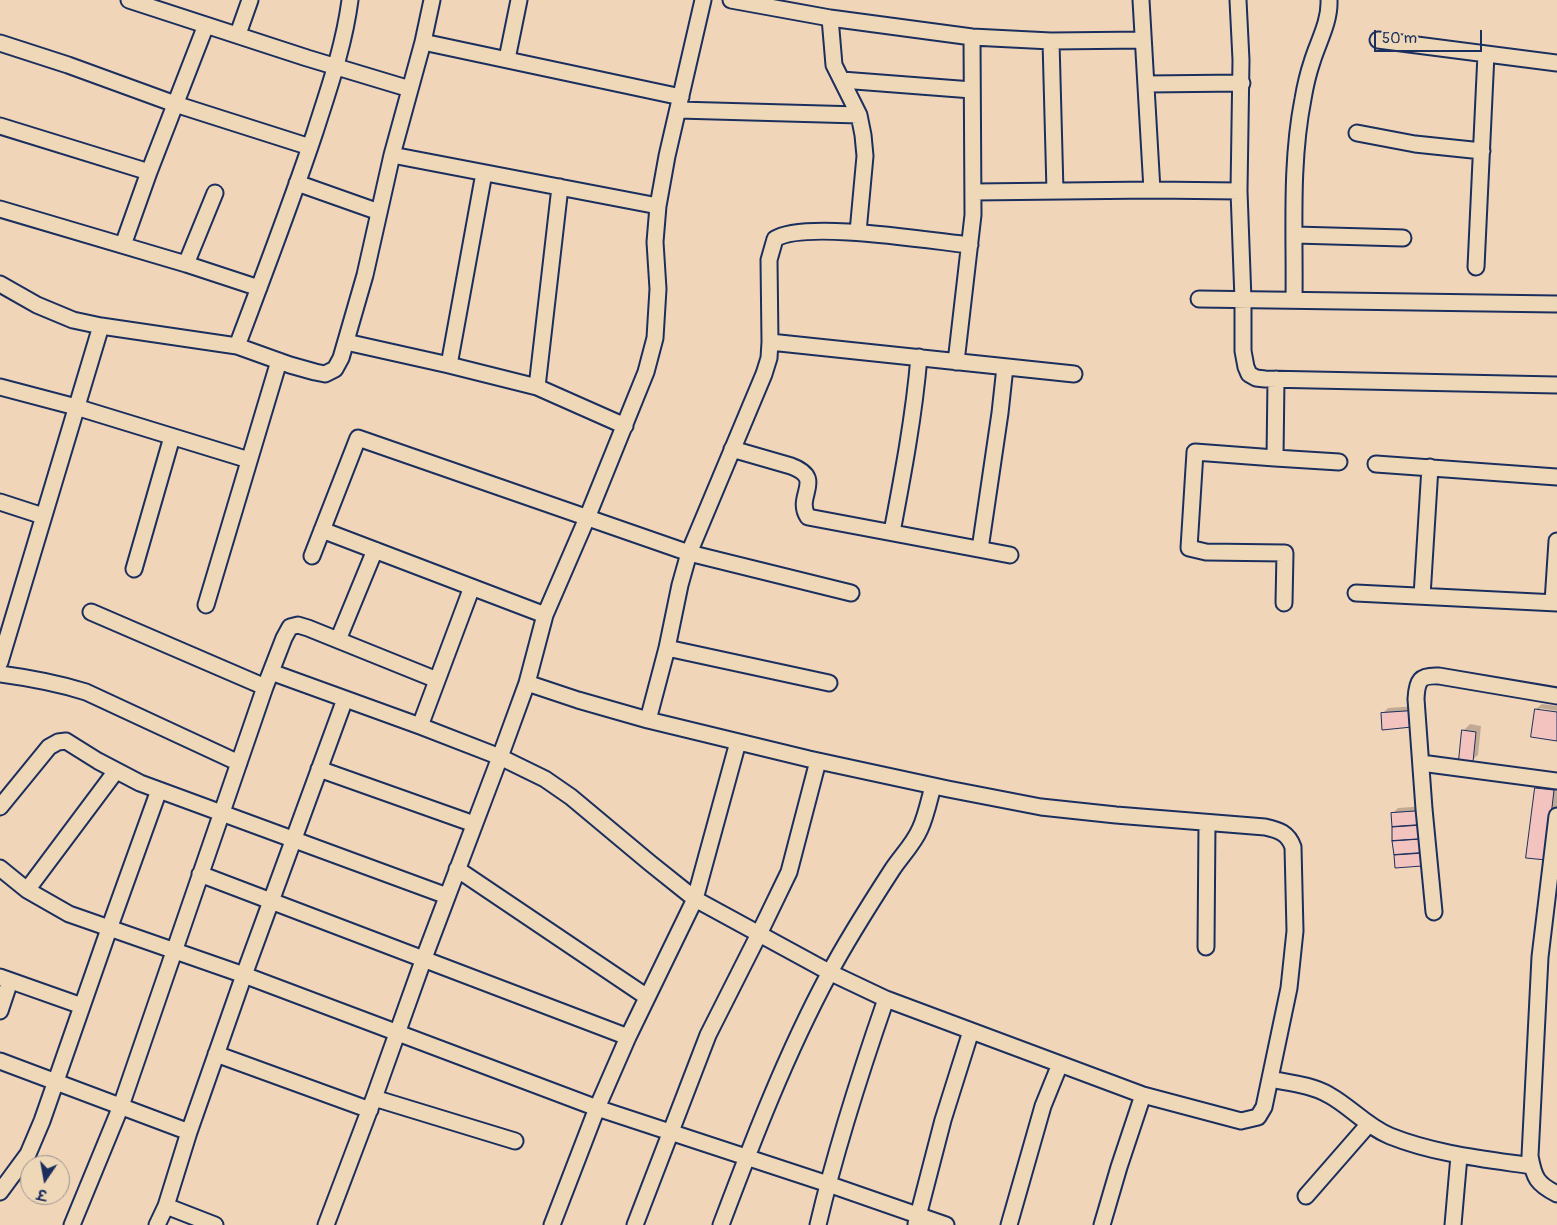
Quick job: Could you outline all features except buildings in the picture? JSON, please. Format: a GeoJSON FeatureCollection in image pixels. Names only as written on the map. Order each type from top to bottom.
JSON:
{"type":"FeatureCollection","features":[{"type":"Feature","properties":{"kind":"street"},"geometry":{"type":"LineString","coordinates":[[129,0],[165,6],[206,25],[410,89]]}},
{"type":"Feature","properties":{"kind":"street"},"geometry":{"type":"LineString","coordinates":[[238,34],[250,0]]}},
{"type":"Feature","properties":{"kind":"street"},"geometry":{"type":"LineString","coordinates":[[237,346],[310,147],[347,27],[350,0]]}},
{"type":"Feature","properties":{"kind":"street"},"geometry":{"type":"LineString","coordinates":[[0,284],[37,305],[73,320],[101,326],[237,346],[290,365],[325,374],[335,369],[341,358],[365,275],[392,155],[423,42],[432,0]]}},
{"type":"Feature","properties":{"kind":"street"},"geometry":{"type":"LineString","coordinates":[[507,59],[519,0]]}},
{"type":"Feature","properties":{"kind":"street"},"geometry":{"type":"LineString","coordinates":[[326,1225],[500,757],[526,682],[546,615],[646,372],[656,338],[658,289],[655,242],[658,206],[667,156],[703,0]]}},
{"type":"Feature","properties":{"kind":"street"},"geometry":{"type":"LineString","coordinates":[[731,0],[830,18],[972,38],[1051,41],[1143,40]]}},
{"type":"Feature","properties":{"kind":"street"},"geometry":{"type":"LineString","coordinates":[[1141,0],[1152,190]]}},
{"type":"Feature","properties":{"kind":"street"},"geometry":{"type":"LineString","coordinates":[[1238,0],[1242,83],[1240,192],[1243,351],[1249,374],[1256,378],[1276,379],[1557,385]]}},
{"type":"Feature","properties":{"kind":"street"},"geometry":{"type":"LineString","coordinates":[[1294,300],[1295,174],[1301,108],[1312,62],[1327,18],[1329,0]]}},
{"type":"Feature","properties":{"kind":"street"},"geometry":{"type":"LineString","coordinates":[[830,18],[834,65],[859,115],[863,135],[865,156],[858,232]]}},
{"type":"Feature","properties":{"kind":"street"},"geometry":{"type":"LineString","coordinates":[[123,245],[148,172],[206,25]]}},
{"type":"Feature","properties":{"kind":"street"},"geometry":{"type":"LineString","coordinates":[[956,362],[970,245],[974,192],[972,38]]}},
{"type":"Feature","properties":{"kind":"street"},"geometry":{"type":"LineString","coordinates":[[1378,40],[1557,63]]}},
{"type":"Feature","properties":{"kind":"street"},"geometry":{"type":"LineString","coordinates":[[1051,41],[1055,191]]}},
{"type":"Feature","properties":{"kind":"street"},"geometry":{"type":"LineString","coordinates":[[423,42],[507,59],[680,103],[859,115]]}},
{"type":"Feature","properties":{"kind":"street"},"geometry":{"type":"LineString","coordinates":[[0,43],[68,65],[175,104],[310,147]]}},
{"type":"Feature","properties":{"kind":"street"},"geometry":{"type":"LineString","coordinates":[[1476,266],[1486,54]]}},
{"type":"Feature","properties":{"kind":"street"},"geometry":{"type":"LineString","coordinates":[[842,80],[972,90]]}},
{"type":"Feature","properties":{"kind":"street"},"geometry":{"type":"LineString","coordinates":[[1146,84],[1242,83]]}},
{"type":"Feature","properties":{"kind":"street"},"geometry":{"type":"LineString","coordinates":[[0,126],[148,172]]}},
{"type":"Feature","properties":{"kind":"street"},"geometry":{"type":"LineString","coordinates":[[1357,134],[1415,144],[1482,151]]}},
{"type":"Feature","properties":{"kind":"street"},"geometry":{"type":"LineString","coordinates":[[392,155],[658,206]]}},
{"type":"Feature","properties":{"kind":"street"},"geometry":{"type":"LineString","coordinates":[[449,365],[484,172]]}},
{"type":"Feature","properties":{"kind":"street"},"geometry":{"type":"LineString","coordinates":[[297,183],[379,212]]}},
{"type":"Feature","properties":{"kind":"street"},"geometry":{"type":"LineString","coordinates":[[537,387],[560,187]]}},
{"type":"Feature","properties":{"kind":"street"},"geometry":{"type":"LineString","coordinates":[[974,192],[1152,190],[1240,192]]}},
{"type":"Feature","properties":{"kind":"street"},"geometry":{"type":"LineString","coordinates":[[186,264],[215,193]]}},
{"type":"Feature","properties":{"kind":"street"},"geometry":{"type":"LineString","coordinates":[[0,209],[186,264],[258,288]]}},
{"type":"Feature","properties":{"kind":"street"},"geometry":{"type":"LineString","coordinates":[[648,720],[689,554],[769,358],[769,260],[775,239],[793,232],[858,232],[970,245]]}},
{"type":"Feature","properties":{"kind":"street"},"geometry":{"type":"LineString","coordinates":[[1295,234],[1402,238]]}},
{"type":"Feature","properties":{"kind":"street"},"geometry":{"type":"LineString","coordinates":[[1200,299],[1557,304]]}},
{"type":"Feature","properties":{"kind":"street"},"geometry":{"type":"LineString","coordinates":[[0,662],[5,629],[43,516],[101,326]]}},
{"type":"Feature","properties":{"kind":"street"},"geometry":{"type":"LineString","coordinates":[[346,342],[537,387],[625,426]]}},
{"type":"Feature","properties":{"kind":"street"},"geometry":{"type":"LineString","coordinates":[[770,342],[1074,374]]}},
{"type":"Feature","properties":{"kind":"street"},"geometry":{"type":"LineString","coordinates":[[892,532],[909,446],[919,357]]}},
{"type":"Feature","properties":{"kind":"street"},"geometry":{"type":"LineString","coordinates":[[206,605],[279,361]]}},
{"type":"Feature","properties":{"kind":"street"},"geometry":{"type":"LineString","coordinates":[[980,549],[1005,367]]}},
{"type":"Feature","properties":{"kind":"street"},"geometry":{"type":"LineString","coordinates":[[1275,458],[1276,379]]}},
{"type":"Feature","properties":{"kind":"street"},"geometry":{"type":"LineString","coordinates":[[0,387],[76,407],[249,460]]}},
{"type":"Feature","properties":{"kind":"street"},"geometry":{"type":"LineString","coordinates":[[134,569],[172,437]]}},
{"type":"Feature","properties":{"kind":"street"},"geometry":{"type":"LineString","coordinates":[[312,556],[358,438],[689,554],[851,593]]}},
{"type":"Feature","properties":{"kind":"street"},"geometry":{"type":"LineString","coordinates":[[732,449],[800,469],[807,475],[809,482],[804,507],[808,517],[1010,555]]}},
{"type":"Feature","properties":{"kind":"street"},"geometry":{"type":"LineString","coordinates":[[1284,603],[1285,553],[1206,552],[1189,548],[1195,452],[1339,462]]}},
{"type":"Feature","properties":{"kind":"street"},"geometry":{"type":"LineString","coordinates":[[1376,464],[1557,477]]}},
{"type":"Feature","properties":{"kind":"street"},"geometry":{"type":"LineString","coordinates":[[1422,596],[1430,467]]}},
{"type":"Feature","properties":{"kind":"street"},"geometry":{"type":"LineString","coordinates":[[0,502],[43,516]]}},
{"type":"Feature","properties":{"kind":"street"},"geometry":{"type":"LineString","coordinates":[[322,530],[546,615]]}},
{"type":"Feature","properties":{"kind":"street"},"geometry":{"type":"LineString","coordinates":[[1356,593],[1555,602],[1557,541]]}},
{"type":"Feature","properties":{"kind":"street"},"geometry":{"type":"LineString","coordinates":[[338,640],[375,550]]}},
{"type":"Feature","properties":{"kind":"street"},"geometry":{"type":"LineString","coordinates":[[420,726],[472,587]]}},
{"type":"Feature","properties":{"kind":"street"},"geometry":{"type":"LineString","coordinates":[[91,612],[265,687]]}},
{"type":"Feature","properties":{"kind":"street"},"geometry":{"type":"LineString","coordinates":[[72,1225],[121,1106],[238,763],[265,687],[290,627],[298,625],[308,628],[437,680]]}},
{"type":"Feature","properties":{"kind":"street"},"geometry":{"type":"LineString","coordinates":[[667,648],[829,683]]}},
{"type":"Feature","properties":{"kind":"street"},"geometry":{"type":"LineString","coordinates":[[271,672],[500,757],[546,779],[571,797],[695,899],[829,972],[886,999],[1143,1095],[1241,1121],[1258,1117],[1264,1107],[1290,988],[1295,931],[1293,847],[1290,838],[1279,830],[1265,827],[1041,807],[933,786],[818,762],[648,720],[578,700],[526,682]]}},
{"type":"Feature","properties":{"kind":"street"},"geometry":{"type":"LineString","coordinates":[[0,674],[62,684],[86,692],[238,763]]}},
{"type":"Feature","properties":{"kind":"street"},"geometry":{"type":"LineString","coordinates":[[1434,912],[1421,763],[1417,687],[1420,679],[1426,676],[1557,696]]}},
{"type":"Feature","properties":{"kind":"street"},"geometry":{"type":"LineString","coordinates":[[157,1225],[166,1206],[189,1132],[244,975],[345,699]]}},
{"type":"Feature","properties":{"kind":"street"},"geometry":{"type":"LineString","coordinates":[[0,807],[49,747],[58,742],[66,741],[116,771],[159,790],[447,896]]}},
{"type":"Feature","properties":{"kind":"street"},"geometry":{"type":"LineString","coordinates":[[552,1225],[597,1108],[628,1037],[695,899],[738,742]]}},
{"type":"Feature","properties":{"kind":"street"},"geometry":{"type":"LineString","coordinates":[[635,1225],[708,1034],[789,872],[818,762]]}},
{"type":"Feature","properties":{"kind":"street"},"geometry":{"type":"LineString","coordinates":[[1421,763],[1557,781]]}},
{"type":"Feature","properties":{"kind":"street"},"geometry":{"type":"LineString","coordinates":[[319,769],[474,824]]}},
{"type":"Feature","properties":{"kind":"street"},"geometry":{"type":"LineString","coordinates":[[27,890],[116,771]]}},
{"type":"Feature","properties":{"kind":"street"},"geometry":{"type":"LineString","coordinates":[[721,1225],[746,1158],[801,1027],[829,972],[871,902],[912,844],[927,812],[933,786]]}},
{"type":"Feature","properties":{"kind":"street"},"geometry":{"type":"LineString","coordinates":[[0,1192],[28,1154],[42,1121],[108,928],[159,790]]}},
{"type":"Feature","properties":{"kind":"street"},"geometry":{"type":"LineString","coordinates":[[1557,816],[1540,957],[1530,1156],[1533,1174],[1541,1186],[1557,1194]]}},
{"type":"Feature","properties":{"kind":"street"},"geometry":{"type":"LineString","coordinates":[[1206,823],[1206,947]]}},
{"type":"Feature","properties":{"kind":"street"},"geometry":{"type":"LineString","coordinates":[[0,868],[27,890],[69,914],[244,975],[597,1108],[828,1184],[917,1220],[946,1225]]}},
{"type":"Feature","properties":{"kind":"street"},"geometry":{"type":"LineString","coordinates":[[457,869],[647,997]]}},
{"type":"Feature","properties":{"kind":"street"},"geometry":{"type":"LineString","coordinates":[[200,874],[628,1037]]}},
{"type":"Feature","properties":{"kind":"street"},"geometry":{"type":"LineString","coordinates":[[0,1011],[5,979],[82,1006]]}},
{"type":"Feature","properties":{"kind":"street"},"geometry":{"type":"LineString","coordinates":[[818,1225],[859,1076],[886,999]]}},
{"type":"Feature","properties":{"kind":"street"},"geometry":{"type":"LineString","coordinates":[[917,1220],[943,1120],[971,1031]]}},
{"type":"Feature","properties":{"kind":"street"},"geometry":{"type":"LineString","coordinates":[[216,1054],[372,1104],[514,1141]]}},
{"type":"Feature","properties":{"kind":"street"},"geometry":{"type":"LineString","coordinates":[[0,1061],[189,1132]]}},
{"type":"Feature","properties":{"kind":"street"},"geometry":{"type":"LineString","coordinates":[[1009,1225],[1044,1106],[1060,1064]]}},
{"type":"Feature","properties":{"kind":"street"},"geometry":{"type":"LineString","coordinates":[[1270,1079],[1315,1088],[1330,1095],[1368,1124],[1388,1135],[1420,1146],[1460,1156],[1532,1166]]}},
{"type":"Feature","properties":{"kind":"street"},"geometry":{"type":"LineString","coordinates":[[1102,1225],[1143,1095]]}},
{"type":"Feature","properties":{"kind":"street"},"geometry":{"type":"LineString","coordinates":[[1306,1196],[1368,1124]]}},
{"type":"Feature","properties":{"kind":"street"},"geometry":{"type":"LineString","coordinates":[[1452,1225],[1460,1156]]}},
{"type":"Feature","properties":{"kind":"street"},"geometry":{"type":"LineString","coordinates":[[166,1206],[215,1225]]}}]}
